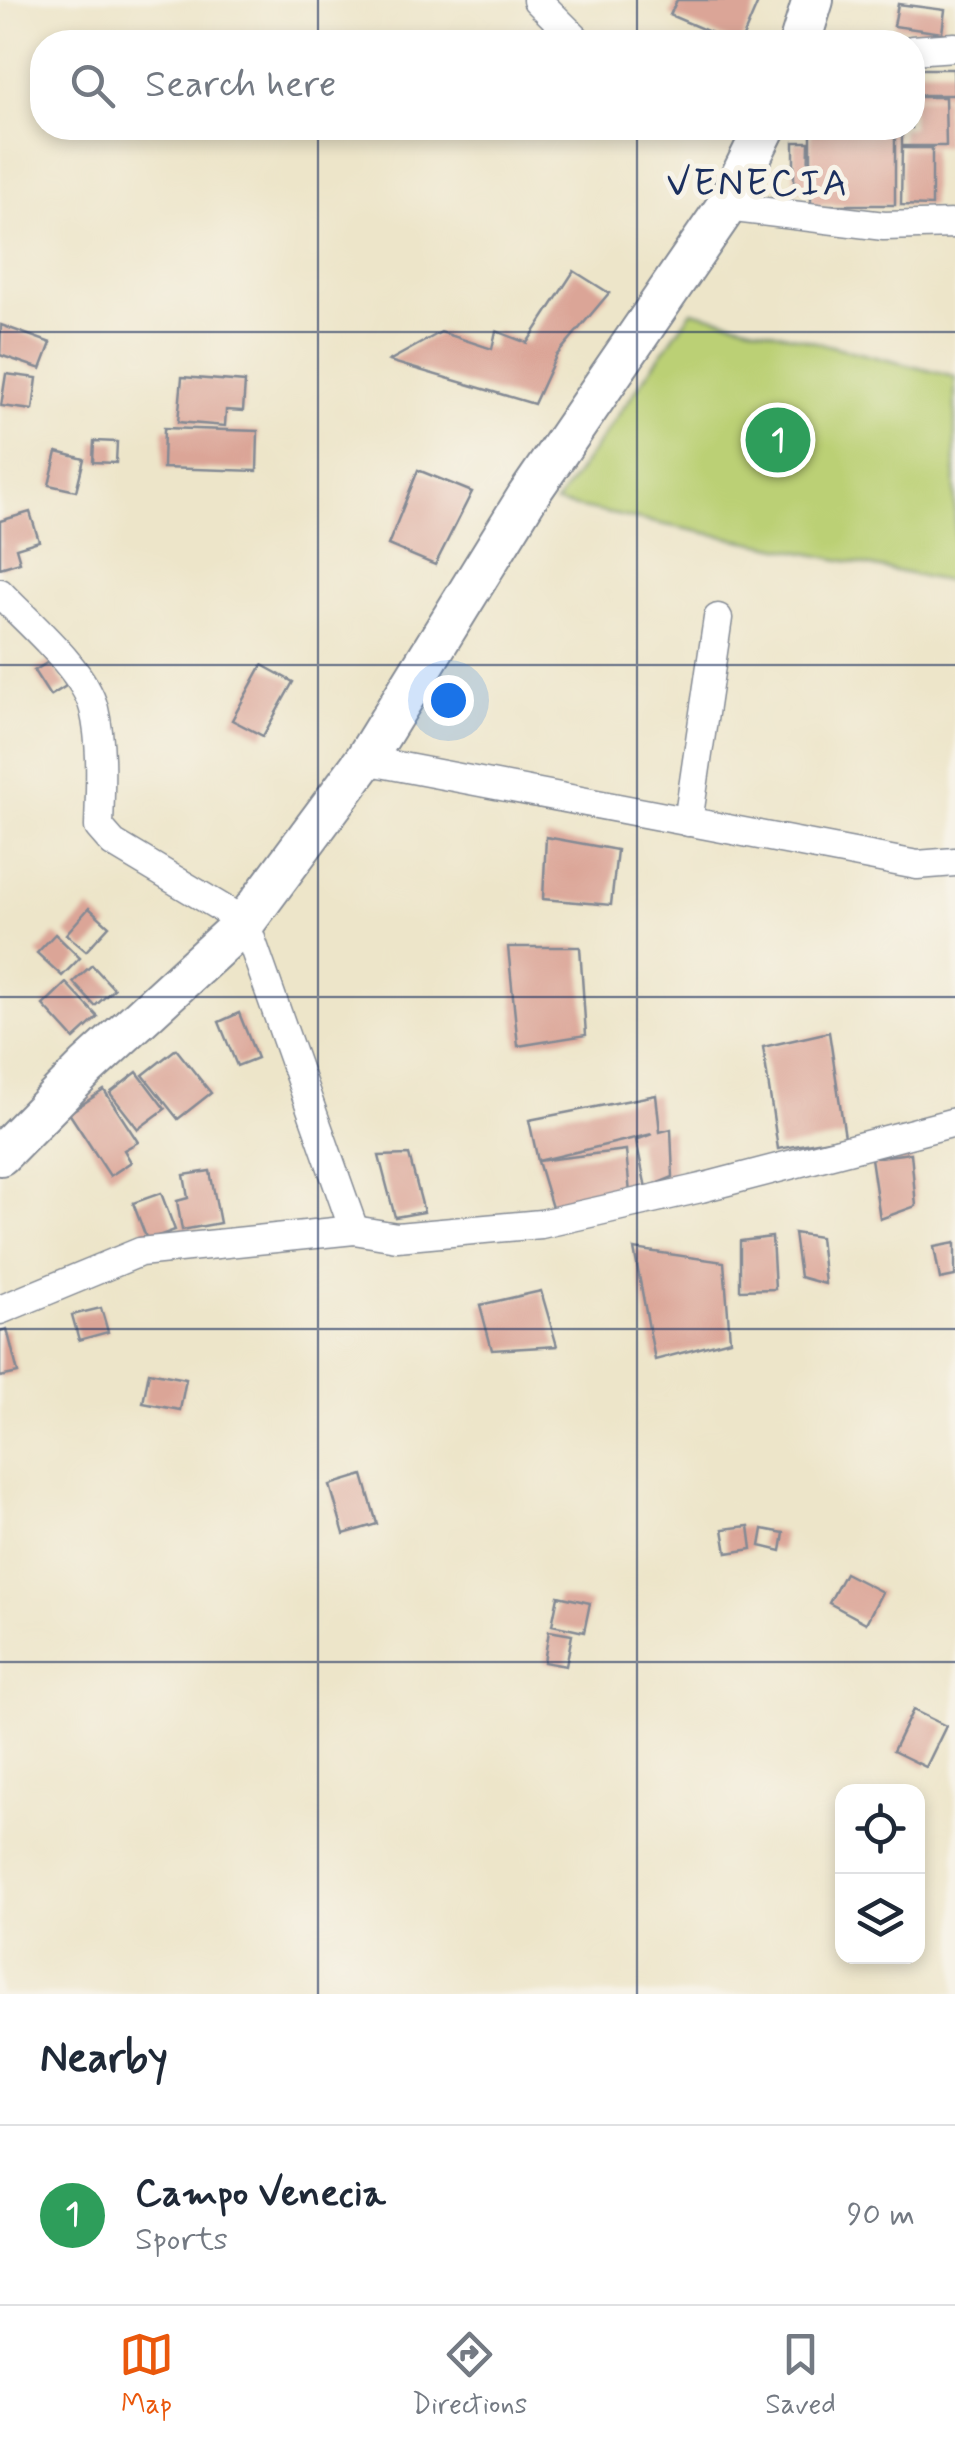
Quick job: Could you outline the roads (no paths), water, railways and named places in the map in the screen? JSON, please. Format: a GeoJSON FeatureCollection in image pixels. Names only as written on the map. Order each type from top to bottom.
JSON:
{"type":"FeatureCollection","features":[{"type":"Feature","properties":{"kind":"street"},"geometry":{"type":"LineString","coordinates":[[537,0],[567,30]]}},
{"type":"Feature","properties":{"kind":"street"},"geometry":{"type":"LineString","coordinates":[[804,30],[813,0]]}},
{"type":"Feature","properties":{"kind":"street"},"geometry":{"type":"LineString","coordinates":[[925,49],[955,47]]}},
{"type":"Feature","properties":{"kind":"street"},"geometry":{"type":"LineString","coordinates":[[0,1154],[88,1066],[245,922],[365,760],[528,496],[726,207],[755,140]]}},
{"type":"Feature","properties":{"kind":"street"},"geometry":{"type":"LineString","coordinates":[[726,207],[884,226],[955,224]]}},
{"type":"Feature","properties":{"kind":"street"},"geometry":{"type":"LineString","coordinates":[[0,593],[70,668],[94,706],[101,764],[99,827],[114,843],[245,922],[354,1230]]}},
{"type":"Feature","properties":{"kind":"street"},"geometry":{"type":"LineString","coordinates":[[688,822],[718,618]]}},
{"type":"Feature","properties":{"kind":"street"},"geometry":{"type":"LineString","coordinates":[[365,760],[918,865],[955,862]]}},
{"type":"Feature","properties":{"kind":"street"},"geometry":{"type":"LineString","coordinates":[[0,1310],[140,1252],[354,1230],[396,1237],[541,1224],[701,1188],[955,1122]]}},
{"type":"Feature","properties":{"kind":"place","name":"Campo Venecia"},"geometry":{"type":"Point","coordinates":[778,440]}},
{"type":"Feature","properties":{"kind":"district","name":"VENECIA"},"geometry":{"type":"Point","coordinates":[758,184]}}]}
